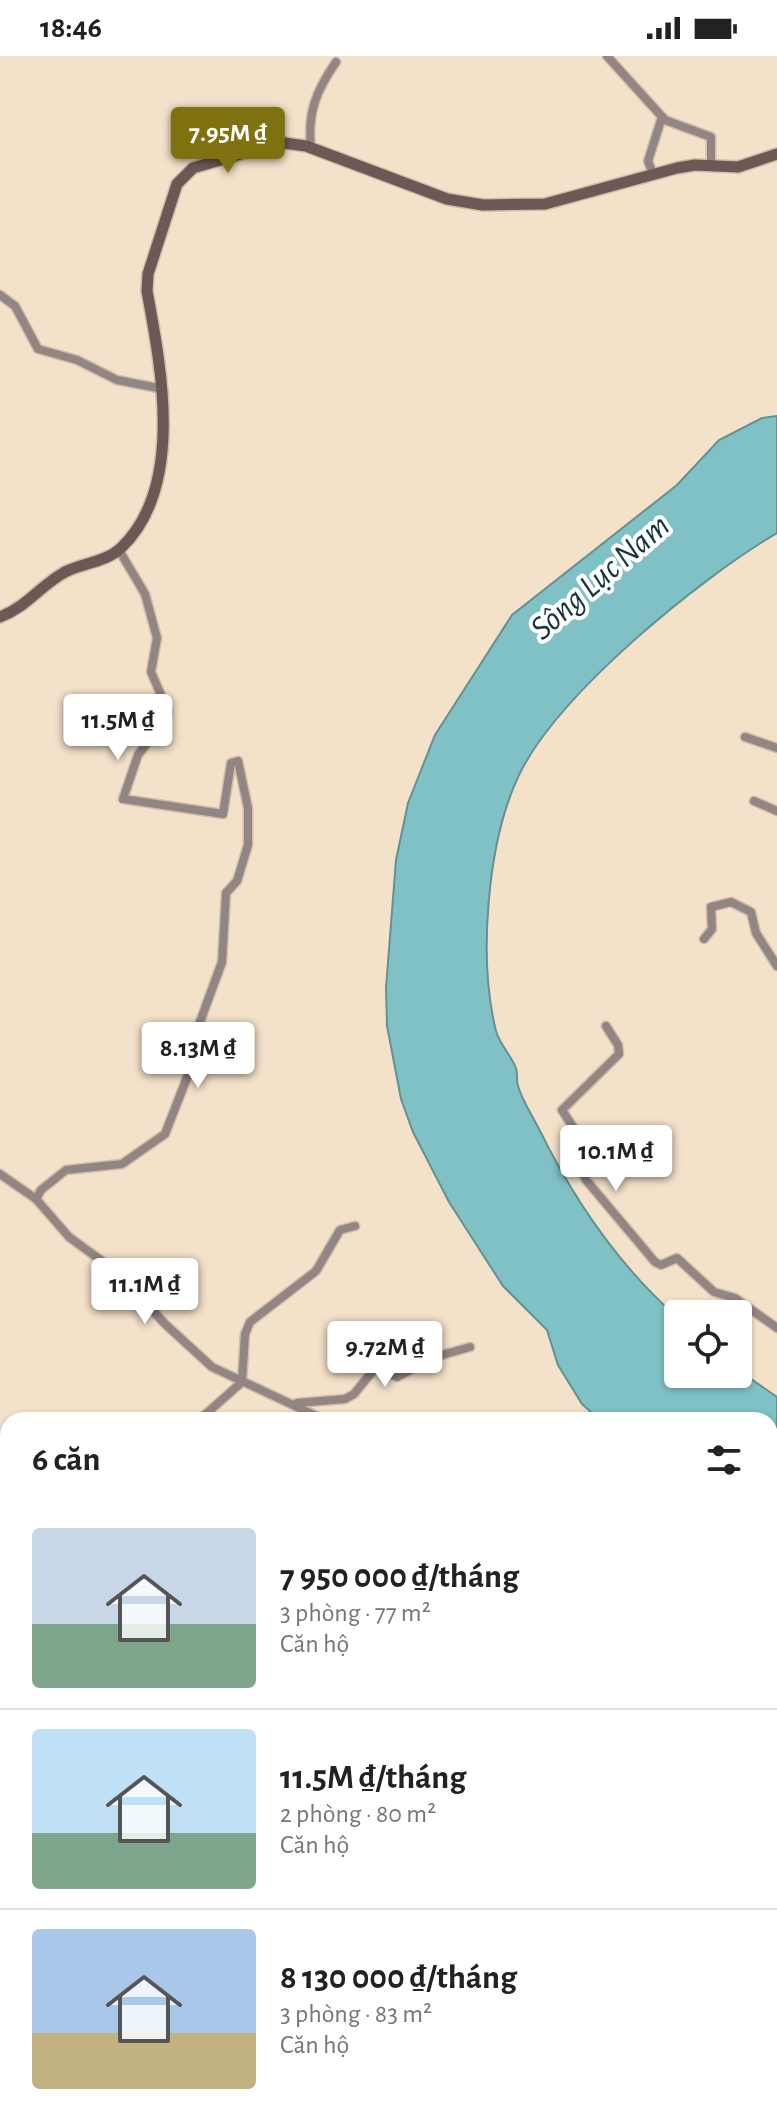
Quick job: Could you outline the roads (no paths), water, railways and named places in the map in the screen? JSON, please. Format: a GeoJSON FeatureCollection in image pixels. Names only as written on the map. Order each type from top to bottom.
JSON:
{"type":"FeatureCollection","features":[{"type":"Feature","properties":{"kind":"street"},"geometry":{"type":"LineString","coordinates":[[607,56],[662,117],[711,137],[711,166]]}},
{"type":"Feature","properties":{"kind":"street"},"geometry":{"type":"LineString","coordinates":[[311,149],[309,128],[313,100],[336,62]]}},
{"type":"Feature","properties":{"kind":"street"},"geometry":{"type":"LineString","coordinates":[[653,174],[648,161],[662,117]]}},
{"type":"Feature","properties":{"kind":"street"},"geometry":{"type":"LineString","coordinates":[[0,617],[34,599],[64,573],[119,550],[146,519],[160,457],[163,389],[147,282],[177,184],[193,168],[261,148],[293,143],[447,199],[483,205],[545,204],[653,174],[695,165],[738,167],[777,154]]}},
{"type":"Feature","properties":{"kind":"street"},"geometry":{"type":"LineString","coordinates":[[0,295],[15,306],[38,349],[77,360],[117,380],[163,389]]}},
{"type":"Feature","properties":{"kind":"street"},"geometry":{"type":"LineString","coordinates":[[36,1199],[41,1190],[66,1170],[122,1164],[165,1134],[218,977],[225,939],[226,893],[237,881],[249,839],[248,808],[238,761],[231,763],[227,774],[223,814],[123,799],[138,755],[167,717],[168,711],[151,672],[157,638],[145,594],[119,550]]}},
{"type":"Feature","properties":{"kind":"street"},"geometry":{"type":"LineString","coordinates":[[745,737],[777,748]]}},
{"type":"Feature","properties":{"kind":"street"},"geometry":{"type":"LineString","coordinates":[[754,801],[777,811]]}},
{"type":"Feature","properties":{"kind":"street"},"geometry":{"type":"LineString","coordinates":[[704,939],[712,929],[711,907],[731,902],[751,912],[756,933],[777,966]]}},
{"type":"Feature","properties":{"kind":"street"},"geometry":{"type":"LineString","coordinates":[[606,1026],[618,1045],[619,1054],[562,1110],[589,1152],[582,1171],[586,1180],[655,1262],[661,1265],[677,1258],[714,1292],[735,1298],[777,1328]]}},
{"type":"Feature","properties":{"kind":"street"},"geometry":{"type":"LineString","coordinates":[[0,1174],[36,1199],[61,1230],[121,1275],[212,1367],[313,1412]]}},
{"type":"Feature","properties":{"kind":"street"},"geometry":{"type":"LineString","coordinates":[[208,1412],[242,1382],[245,1334],[250,1322],[316,1271],[340,1230],[355,1226]]}},
{"type":"Feature","properties":{"kind":"street"},"geometry":{"type":"LineString","coordinates":[[296,1404],[345,1399],[376,1367],[399,1377],[435,1357],[470,1347]]}},
{"type":"Feature","properties":{"kind":"water","name":"Sông Lục Nam"},"geometry":{"type":"Polygon","coordinates":[[[777,416],[777,533],[709,579],[633,641],[565,709],[538,743],[519,775],[499,833],[489,901],[488,970],[496,1031],[516,1068],[522,1097],[567,1181],[600,1231],[636,1277],[664,1305],[664,1388],[752,1388],[752,1380],[777,1397],[777,1412],[591,1412],[582,1404],[558,1365],[547,1330],[503,1286],[449,1202],[413,1132],[401,1099],[387,1026],[386,988],[396,860],[408,803],[435,735],[512,615],[677,485],[719,440],[762,418],[777,416]]]}}]}
